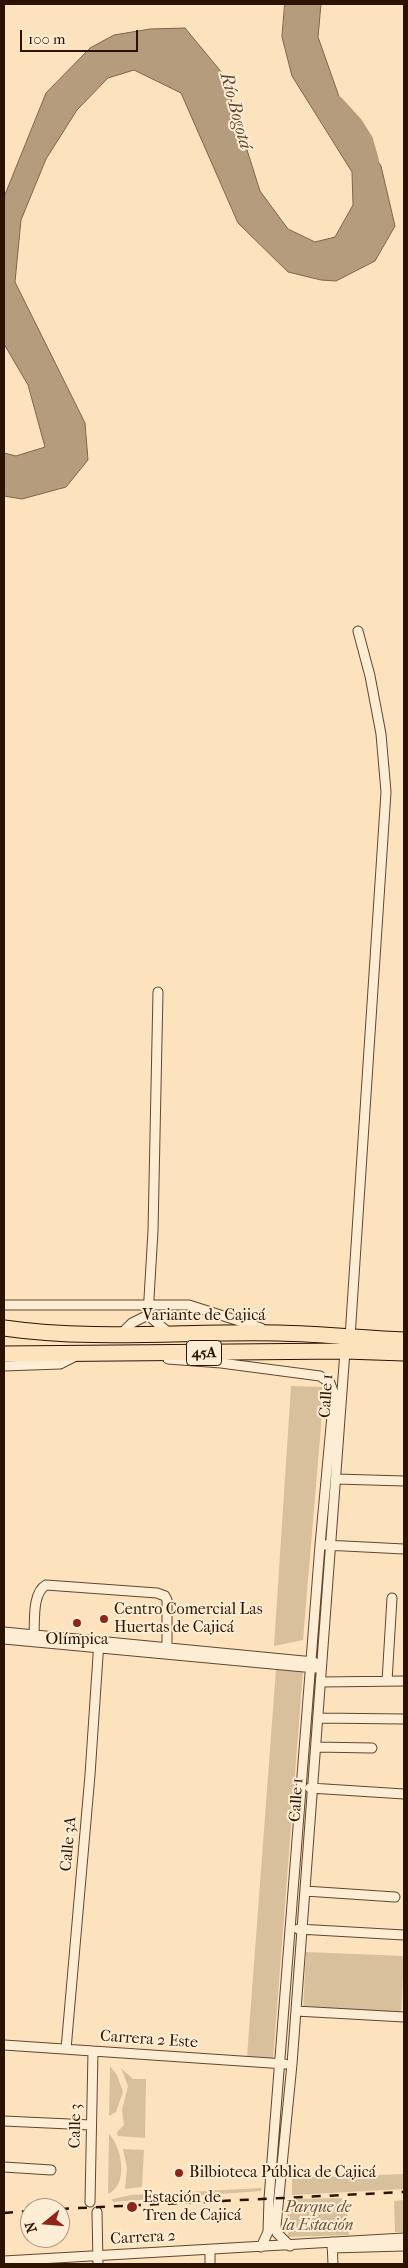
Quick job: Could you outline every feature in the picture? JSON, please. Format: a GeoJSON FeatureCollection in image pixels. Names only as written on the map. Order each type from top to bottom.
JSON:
{"type":"FeatureCollection","features":[{"type":"Feature","properties":{"kind":"highway","name":"Variante de Cajicá"},"geometry":{"type":"LineString","coordinates":[[4,1328],[28,1332],[170,1335],[278,1333],[404,1353]]}},
{"type":"Feature","properties":{"kind":"highway","name":"Variante de Cajicá"},"geometry":{"type":"LineString","coordinates":[[4,1354],[148,1354],[404,1340]]}},
{"type":"Feature","properties":{"kind":"street","name":"Calle 1"},"geometry":{"type":"LineString","coordinates":[[290,2246],[277,2233],[276,2226],[292,2064],[314,1788],[386,792],[381,734],[370,676],[358,631]]}},
{"type":"Feature","properties":{"kind":"street"},"geometry":{"type":"LineString","coordinates":[[158,992],[153,1231],[148,1315],[170,1335]]}},
{"type":"Feature","properties":{"kind":"street"},"geometry":{"type":"LineString","coordinates":[[4,1305],[189,1304],[278,1333]]}},
{"type":"Feature","properties":{"kind":"street"},"geometry":{"type":"LineString","coordinates":[[121,1334],[132,1323],[148,1315]]}},
{"type":"Feature","properties":{"kind":"street"},"geometry":{"type":"LineString","coordinates":[[4,1366],[60,1364],[81,1353]]}},
{"type":"Feature","properties":{"kind":"street","name":"Calle 1"},"geometry":{"type":"LineString","coordinates":[[148,1354],[169,1359],[221,1363],[320,1376],[330,1383],[334,1394],[310,1664],[268,2232],[261,2247]]}},
{"type":"Feature","properties":{"kind":"street"},"geometry":{"type":"LineString","coordinates":[[336,1478],[404,1481]]}},
{"type":"Feature","properties":{"kind":"street"},"geometry":{"type":"LineString","coordinates":[[320,1545],[404,1549]]}},
{"type":"Feature","properties":{"kind":"street"},"geometry":{"type":"LineString","coordinates":[[34,1635],[37,1596],[38,1592],[46,1585],[157,1593],[165,1596],[168,1600],[167,1648]]}},
{"type":"Feature","properties":{"kind":"street"},"geometry":{"type":"LineString","coordinates":[[386,1681],[392,1598]]}},
{"type":"Feature","properties":{"kind":"street"},"geometry":{"type":"LineString","coordinates":[[4,1632],[98,1645],[310,1664]]}},
{"type":"Feature","properties":{"kind":"street"},"geometry":{"type":"LineString","coordinates":[[4,1640],[167,1648],[322,1666]]}},
{"type":"Feature","properties":{"kind":"street","name":"Calle 3A"},"geometry":{"type":"LineString","coordinates":[[66,2049],[90,1776],[98,1645]]}},
{"type":"Feature","properties":{"kind":"street"},"geometry":{"type":"LineString","coordinates":[[321,1682],[404,1681]]}},
{"type":"Feature","properties":{"kind":"street"},"geometry":{"type":"LineString","coordinates":[[318,1718],[404,1719]]}},
{"type":"Feature","properties":{"kind":"street"},"geometry":{"type":"LineString","coordinates":[[316,1747],[372,1748]]}},
{"type":"Feature","properties":{"kind":"street"},"geometry":{"type":"LineString","coordinates":[[302,1788],[404,1794]]}},
{"type":"Feature","properties":{"kind":"street"},"geometry":{"type":"LineString","coordinates":[[305,1890],[395,1897]]}},
{"type":"Feature","properties":{"kind":"street"},"geometry":{"type":"LineString","coordinates":[[290,1928],[404,1935]]}},
{"type":"Feature","properties":{"kind":"street"},"geometry":{"type":"LineString","coordinates":[[296,2011],[404,2017]]}},
{"type":"Feature","properties":{"kind":"street","name":"Carrera 2 Este"},"geometry":{"type":"LineString","coordinates":[[4,2045],[292,2064]]}},
{"type":"Feature","properties":{"kind":"street","name":"Calle 3"},"geometry":{"type":"LineString","coordinates":[[90,2202],[94,2051]]}},
{"type":"Feature","properties":{"kind":"street"},"geometry":{"type":"LineString","coordinates":[[4,2121],[92,2125]]}},
{"type":"Feature","properties":{"kind":"street"},"geometry":{"type":"LineString","coordinates":[[4,2167],[51,2170]]}},
{"type":"Feature","properties":{"kind":"street"},"geometry":{"type":"LineString","coordinates":[[97,2212],[98,2260]]}},
{"type":"Feature","properties":{"kind":"street","name":"Carrera 2"},"geometry":{"type":"LineString","coordinates":[[4,2261],[98,2260],[210,2250],[332,2245],[404,2238]]}},
{"type":"Feature","properties":{"kind":"street"},"geometry":{"type":"LineString","coordinates":[[333,2264],[332,2245],[404,2246]]}},
{"type":"Feature","properties":{"kind":"street"},"geometry":{"type":"LineString","coordinates":[[210,2250],[210,2264]]}},
{"type":"Feature","properties":{"kind":"green space"},"geometry":{"type":"Polygon","coordinates":[[[291,1386],[322,1387],[321,1426],[303,1640],[274,1646],[291,1386]]]}},
{"type":"Feature","properties":{"kind":"green space"},"geometry":{"type":"Polygon","coordinates":[[[276,1669],[303,1671],[273,2060],[247,2057],[276,1669]]]}},
{"type":"Feature","properties":{"kind":"green space"},"geometry":{"type":"Polygon","coordinates":[[[306,1952],[404,1956],[401,2015],[303,2009],[306,1952]]]}},
{"type":"Feature","properties":{"kind":"green space"},"geometry":{"type":"Polygon","coordinates":[[[110,2066],[117,2075],[123,2092],[116,2112],[109,2116],[110,2066]]]}},
{"type":"Feature","properties":{"kind":"green space"},"geometry":{"type":"Polygon","coordinates":[[[121,2068],[133,2079],[146,2079],[145,2138],[118,2136],[117,2132],[124,2125],[122,2110],[128,2086],[121,2068]]]}},
{"type":"Feature","properties":{"kind":"green space"},"geometry":{"type":"Polygon","coordinates":[[[109,2134],[114,2140],[120,2156],[121,2174],[119,2183],[108,2194],[109,2134]]]}},
{"type":"Feature","properties":{"kind":"green space"},"geometry":{"type":"Polygon","coordinates":[[[123,2149],[144,2150],[142,2187],[125,2189],[127,2168],[123,2149]]]}},
{"type":"Feature","properties":{"kind":"green space"},"geometry":{"type":"Polygon","coordinates":[[[404,2174],[404,2189],[292,2195],[292,2178],[404,2174]]]}},
{"type":"Feature","properties":{"kind":"green space"},"geometry":{"type":"Polygon","coordinates":[[[262,2188],[261,2191],[113,2202],[112,2199],[131,2195],[262,2188]]]}},
{"type":"Feature","properties":{"kind":"green space","name":"Parque de la Estación"},"geometry":{"type":"Polygon","coordinates":[[[346,2198],[349,2235],[288,2237],[287,2199],[346,2198]]]}},
{"type":"Feature","properties":{"kind":"green space"},"geometry":{"type":"Polygon","coordinates":[[[404,2200],[404,2232],[395,2232],[394,2201],[404,2200]]]}},
{"type":"Feature","properties":{"kind":"shaded area"},"geometry":{"type":"Polygon","coordinates":[[[285,4],[321,4],[318,37],[342,105],[381,166],[395,226],[375,261],[336,281],[321,280],[288,272],[238,223],[181,93],[134,70],[108,78],[77,110],[46,159],[21,220],[15,282],[85,423],[88,460],[66,487],[22,499],[4,496],[4,453],[16,456],[45,447],[28,385],[4,344],[4,197],[46,93],[90,48],[114,35],[150,29],[185,28],[223,74],[260,191],[288,229],[315,242],[335,237],[353,205],[352,172],[292,76],[282,37],[285,4]]]}},
{"type":"Feature","properties":{"kind":"waterway","name":"Río Bogotá"},"geometry":{"type":"LineString","coordinates":[[337,103],[356,124],[366,140],[372,161]]}},
{"type":"Feature","properties":{"kind":"railway"},"geometry":{"type":"LineString","coordinates":[[70,2209],[404,2192]]}},
{"type":"Feature","properties":{"kind":"railway"},"geometry":{"type":"LineString","coordinates":[[4,2213],[20,2212]]}},
{"type":"Feature","properties":{"kind":"place","name":"Centro Comercial Las Huertas de Cajicá"},"geometry":{"type":"Point","coordinates":[104,1619]}},
{"type":"Feature","properties":{"kind":"place","name":"Olímpica"},"geometry":{"type":"Point","coordinates":[77,1623]}},
{"type":"Feature","properties":{"kind":"place","name":"Bilbioteca Pública de Cajicá"},"geometry":{"type":"Point","coordinates":[179,2173]}},
{"type":"Feature","properties":{"kind":"place","name":"Estación de Tren de Cajicá"},"geometry":{"type":"Point","coordinates":[132,2207]}}]}
